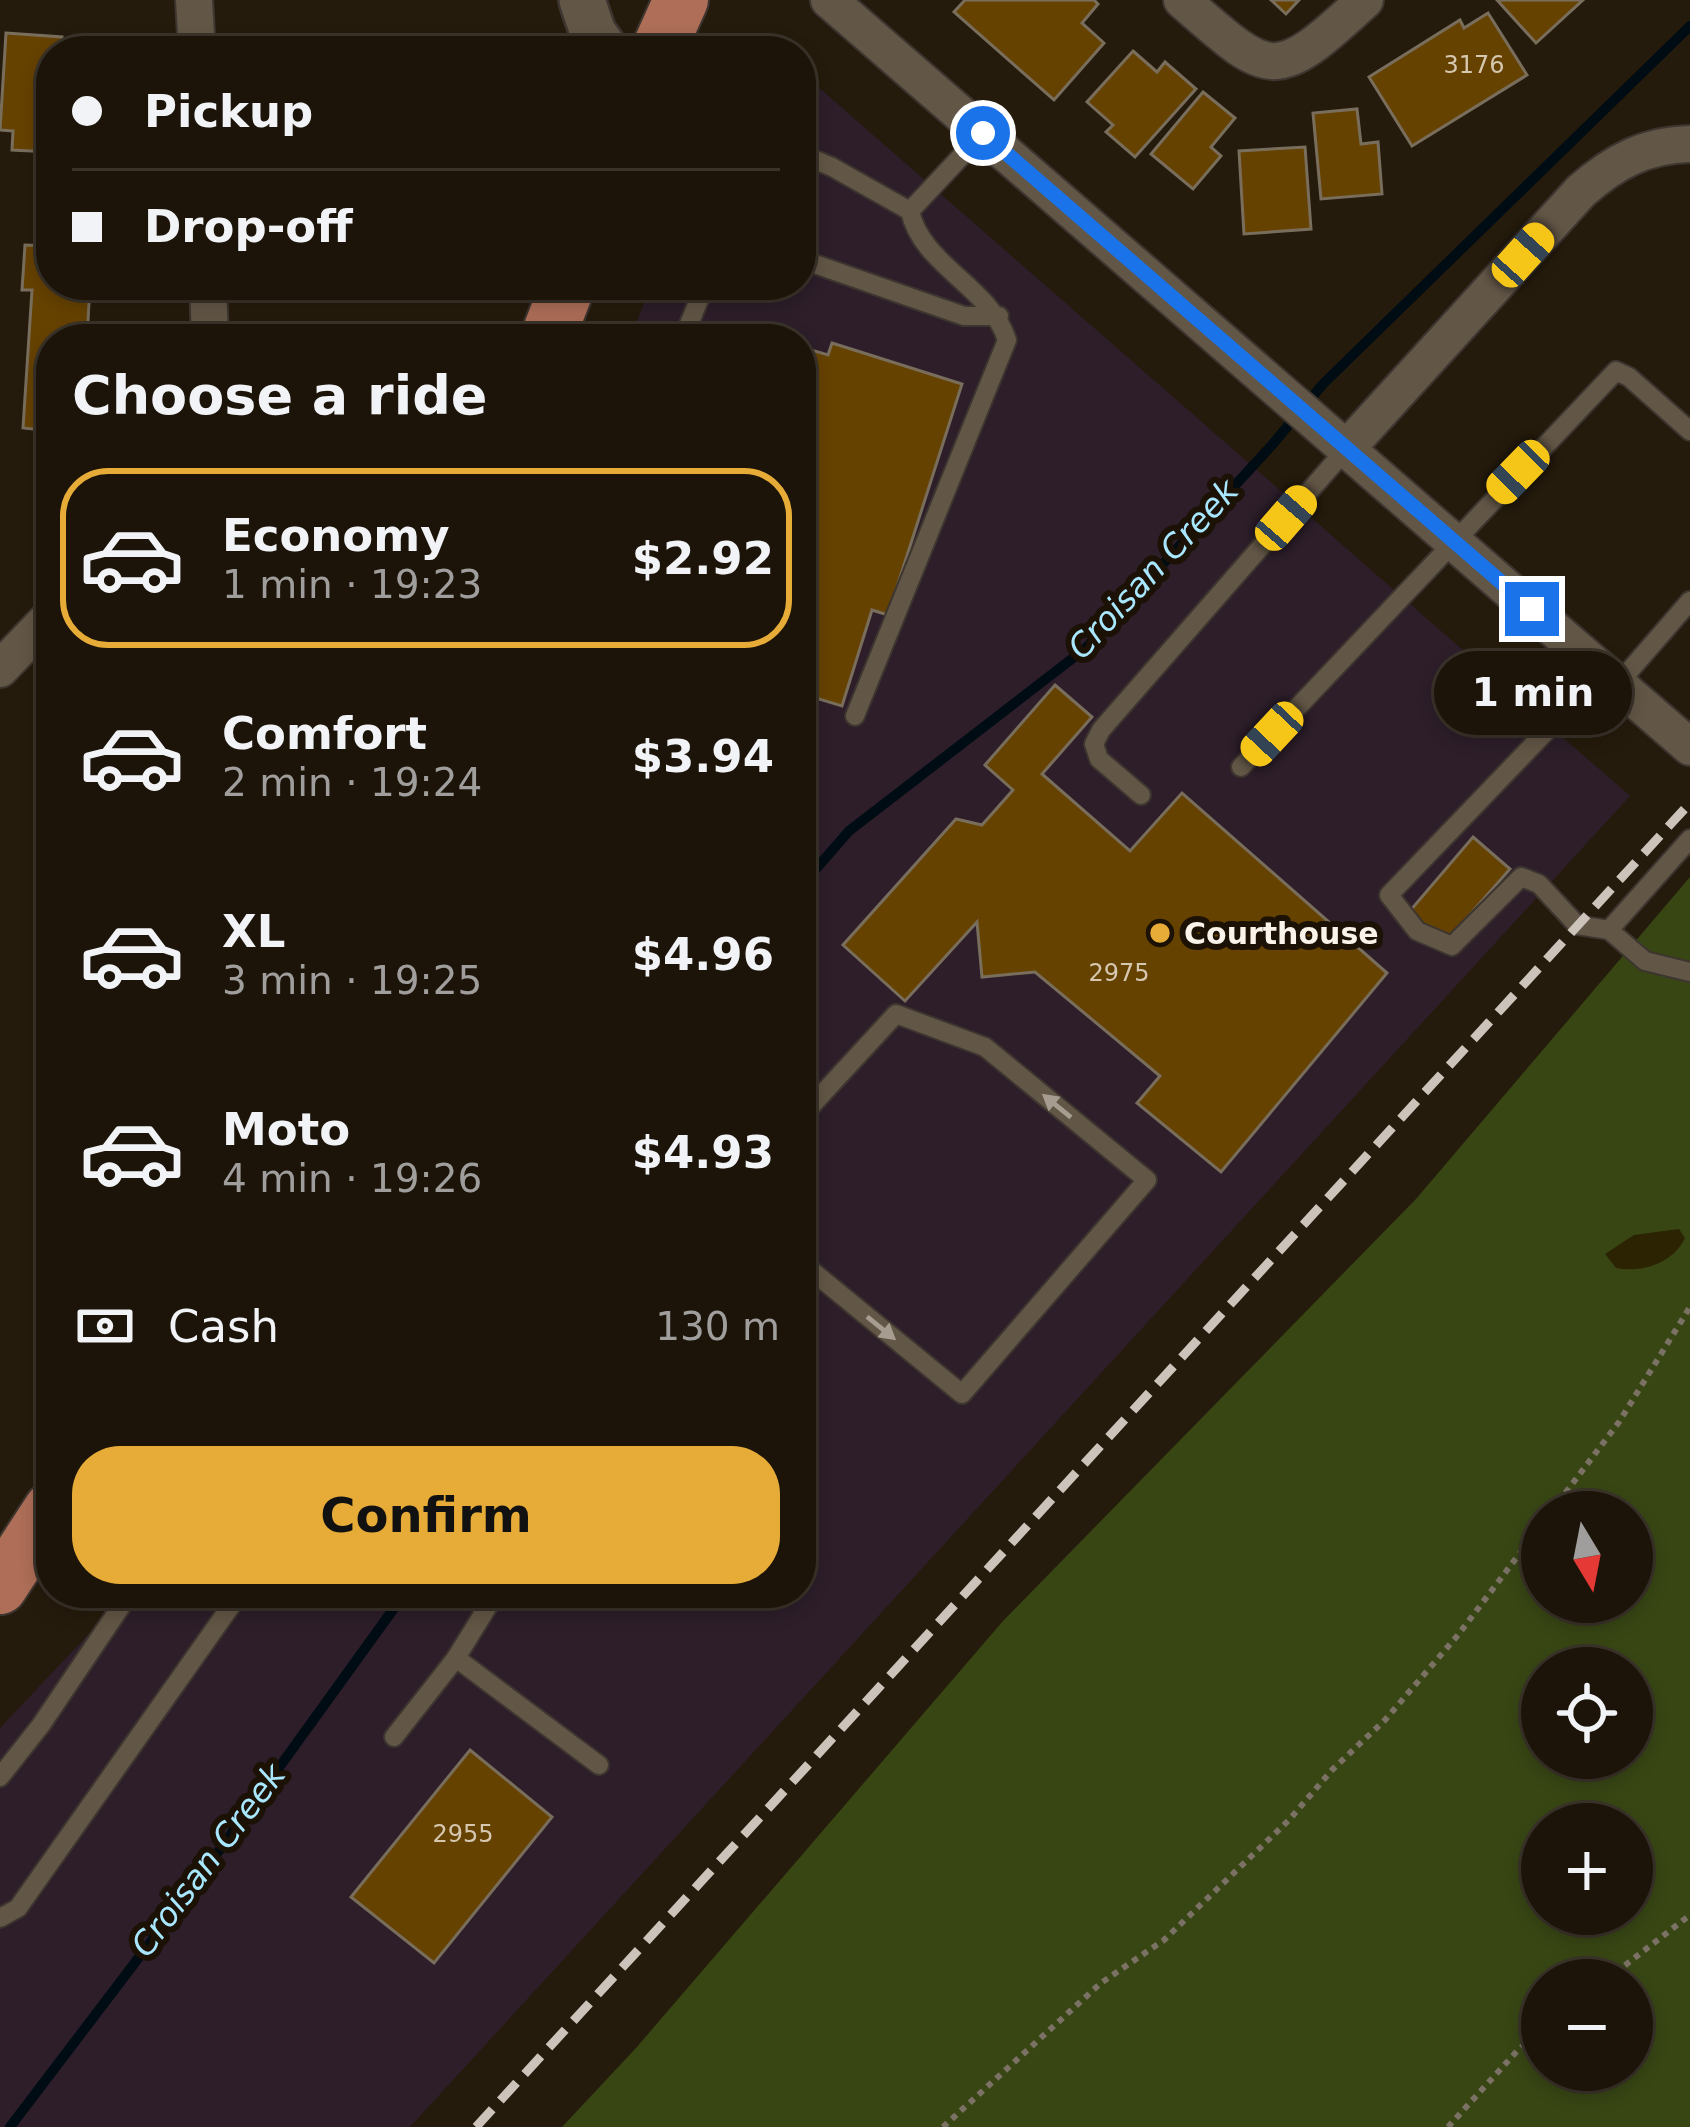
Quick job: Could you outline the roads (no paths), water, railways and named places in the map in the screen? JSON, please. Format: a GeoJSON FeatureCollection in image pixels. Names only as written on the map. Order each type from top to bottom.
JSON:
{"type":"FeatureCollection","features":[{"type":"Feature","properties":{"kind":"main road"},"geometry":{"type":"LineString","coordinates":[[665,36],[681,0]]}},
{"type":"Feature","properties":{"kind":"main road"},"geometry":{"type":"LineString","coordinates":[[0,1587],[36,1532]]}},
{"type":"Feature","properties":{"kind":"street"},"geometry":{"type":"LineString","coordinates":[[194,0],[195,36]]}},
{"type":"Feature","properties":{"kind":"street"},"geometry":{"type":"LineString","coordinates":[[582,0],[595,36]]}},
{"type":"Feature","properties":{"kind":"street"},"geometry":{"type":"LineString","coordinates":[[829,0],[1690,747]]}},
{"type":"Feature","properties":{"kind":"street"},"geometry":{"type":"LineString","coordinates":[[1182,0],[1240,51],[1263,62],[1292,59],[1316,45],[1365,0]]}},
{"type":"Feature","properties":{"kind":"street"},"geometry":{"type":"LineString","coordinates":[[1348,447],[1581,191],[1633,154],[1690,144]]}},
{"type":"Feature","properties":{"kind":"street"},"geometry":{"type":"LineString","coordinates":[[0,669],[36,632]]}},
{"type":"Feature","properties":{"kind":"lane"},"geometry":{"type":"LineString","coordinates":[[910,211],[983,133]]}},
{"type":"Feature","properties":{"kind":"lane"},"geometry":{"type":"LineString","coordinates":[[816,160],[910,211],[915,233],[999,316],[1006,340],[855,716]]}},
{"type":"Feature","properties":{"kind":"lane"},"geometry":{"type":"LineString","coordinates":[[816,264],[964,316],[999,316]]}},
{"type":"Feature","properties":{"kind":"lane"},"geometry":{"type":"LineString","coordinates":[[1241,767],[1616,371],[1690,431]]}},
{"type":"Feature","properties":{"kind":"lane"},"geometry":{"type":"LineString","coordinates":[[1141,796],[1099,759],[1094,744],[1101,730],[1348,447]]}},
{"type":"Feature","properties":{"kind":"lane"},"geometry":{"type":"LineString","coordinates":[[1690,602],[1389,895],[1417,932],[1452,946],[1521,878],[1539,884],[1577,925],[1609,930],[1646,961],[1690,972]]}},
{"type":"Feature","properties":{"kind":"lane"},"geometry":{"type":"LineString","coordinates":[[1609,930],[1690,839]]}},
{"type":"Feature","properties":{"kind":"lane"},"geometry":{"type":"LineString","coordinates":[[816,1101],[896,1014],[985,1047],[1148,1180],[962,1394],[816,1274]]}},
{"type":"Feature","properties":{"kind":"lane"},"geometry":{"type":"LineString","coordinates":[[0,1777],[120,1608]]}},
{"type":"Feature","properties":{"kind":"lane"},"geometry":{"type":"LineString","coordinates":[[0,1918],[18,1907],[229,1608]]}},
{"type":"Feature","properties":{"kind":"lane"},"geometry":{"type":"LineString","coordinates":[[394,1737],[456,1658],[487,1608]]}},
{"type":"Feature","properties":{"kind":"lane"},"geometry":{"type":"LineString","coordinates":[[456,1658],[599,1765]]}},
{"type":"Feature","properties":{"kind":"waterway","name":"Croisan Creek"},"geometry":{"type":"LineString","coordinates":[[816,869],[849,831],[1086,648],[1323,384],[1690,26]]}},
{"type":"Feature","properties":{"kind":"waterway","name":"Croisan Creek"},"geometry":{"type":"LineString","coordinates":[[10,2127],[200,1877],[394,1608]]}},
{"type":"Feature","properties":{"kind":"railway"},"geometry":{"type":"LineString","coordinates":[[476,2127],[1690,803]]}},
{"type":"Feature","properties":{"kind":"place","name":"Courthouse"},"geometry":{"type":"Point","coordinates":[1160,933]}}]}
